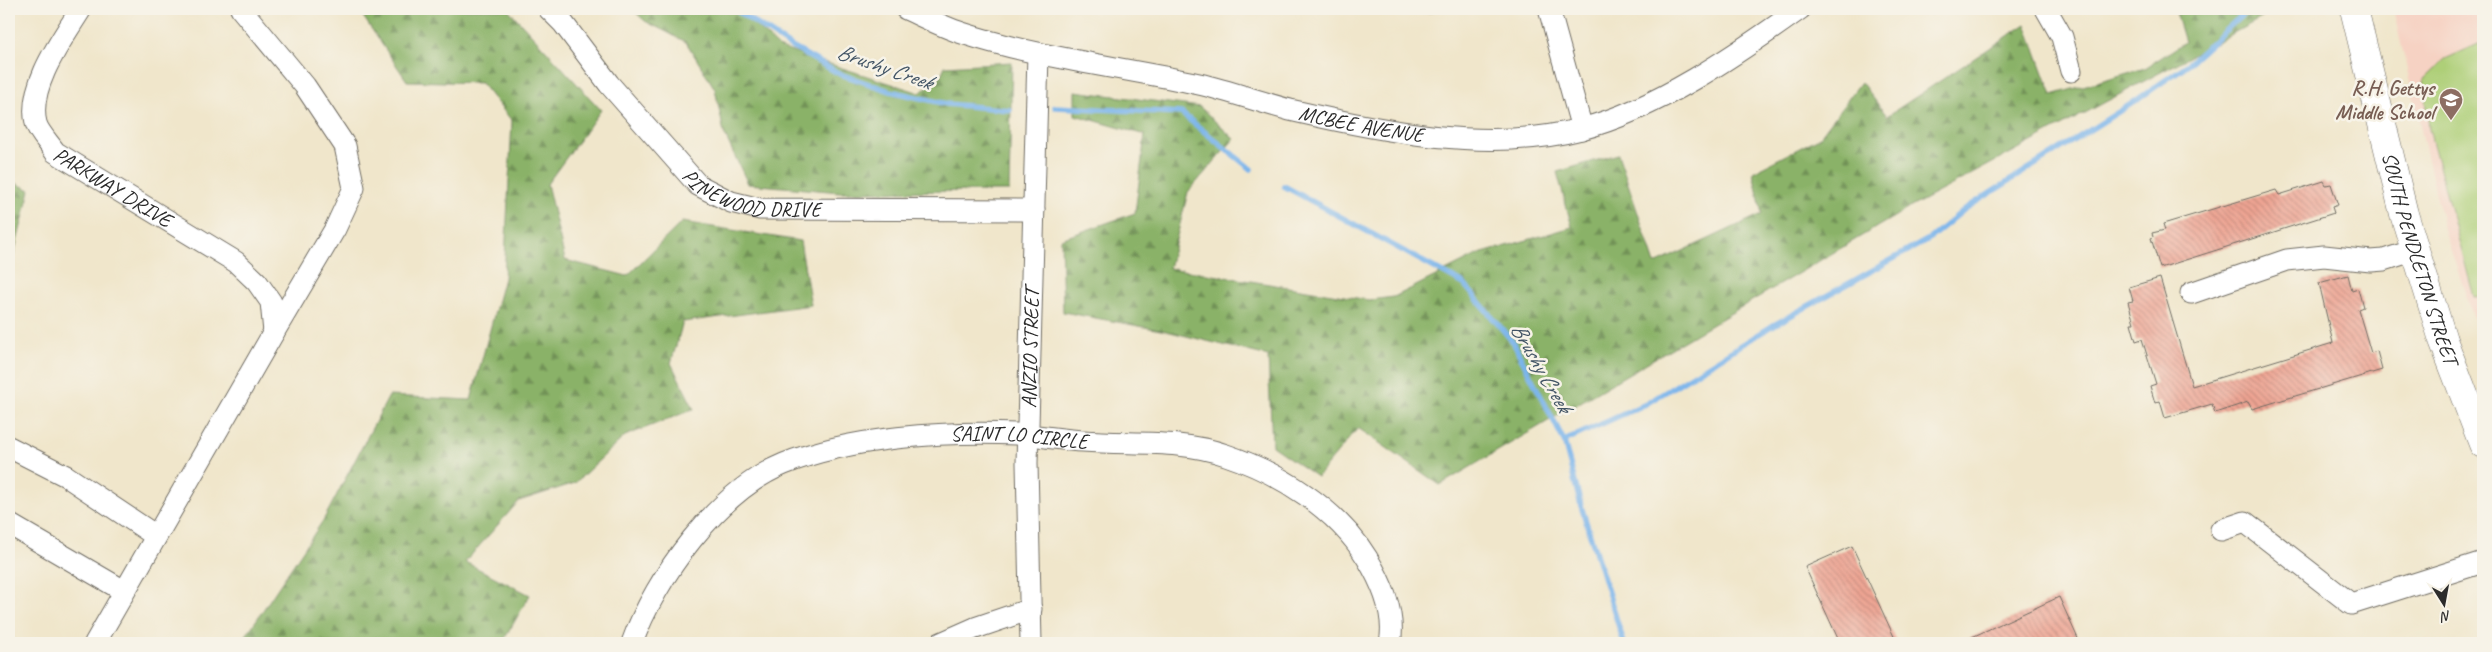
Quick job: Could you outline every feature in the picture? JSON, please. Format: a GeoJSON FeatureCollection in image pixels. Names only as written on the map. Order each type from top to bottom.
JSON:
{"type":"FeatureCollection","features":[{"type":"Feature","properties":{"kind":"main road","name":"SOUTH PENDLETON STREET"},"geometry":{"type":"LineString","coordinates":[[2354,9],[2376,107],[2415,250],[2443,340],[2483,444]]}},
{"type":"Feature","properties":{"kind":"street","name":"PARKWAY DRIVE"},"geometry":{"type":"LineString","coordinates":[[81,9],[45,65],[36,101],[36,124],[55,152],[236,262],[257,282],[271,302],[274,332]]}},
{"type":"Feature","properties":{"kind":"street"},"geometry":{"type":"LineString","coordinates":[[95,643],[335,229],[354,188],[345,146],[305,86],[241,9]]}},
{"type":"Feature","properties":{"kind":"street","name":"PINEWOOD DRIVE"},"geometry":{"type":"LineString","coordinates":[[549,9],[563,23],[610,84],[698,185],[731,202],[760,209],[1034,210]]}},
{"type":"Feature","properties":{"kind":"street","name":"MCBEE AVENUE"},"geometry":{"type":"LineString","coordinates":[[906,9],[961,32],[1038,54],[1126,68],[1210,87],[1290,110],[1422,136],[1489,139],[1538,138],[1582,129],[1630,112],[1690,81],[1800,9]]}},
{"type":"Feature","properties":{"kind":"street"},"geometry":{"type":"LineString","coordinates":[[1549,9],[1582,129]]}},
{"type":"Feature","properties":{"kind":"street"},"geometry":{"type":"LineString","coordinates":[[2046,9],[2062,37],[2071,71]]}},
{"type":"Feature","properties":{"kind":"street","name":"ANZIO STREET"},"geometry":{"type":"LineString","coordinates":[[1031,643],[1028,435],[1038,54]]}},
{"type":"Feature","properties":{"kind":"street"},"geometry":{"type":"LineString","coordinates":[[2191,293],[2287,260],[2324,256],[2378,261],[2415,250]]}},
{"type":"Feature","properties":{"kind":"street","name":"SAINT LO CIRCLE"},"geometry":{"type":"LineString","coordinates":[[632,643],[642,615],[674,561],[712,517],[749,485],[782,464],[827,451],[879,440],[941,436],[1028,435],[1084,441],[1173,444],[1225,454],[1264,471],[1316,501],[1354,536],[1381,581],[1393,629],[1390,643]]}},
{"type":"Feature","properties":{"kind":"street"},"geometry":{"type":"LineString","coordinates":[[9,447],[66,476],[156,536]]}},
{"type":"Feature","properties":{"kind":"street"},"geometry":{"type":"LineString","coordinates":[[2220,530],[2245,522],[2351,604],[2483,562]]}},
{"type":"Feature","properties":{"kind":"street"},"geometry":{"type":"LineString","coordinates":[[9,524],[124,591]]}},
{"type":"Feature","properties":{"kind":"street"},"geometry":{"type":"LineString","coordinates":[[941,643],[975,628],[1031,609]]}},
{"type":"Feature","properties":{"kind":"shaded area","name":"R.H. Gettys Middle School"},"geometry":{"type":"Polygon","coordinates":[[[2393,9],[2483,9],[2483,345],[2445,233],[2393,9]]]}},
{"type":"Feature","properties":{"kind":"green space"},"geometry":{"type":"Polygon","coordinates":[[[358,9],[508,9],[601,110],[547,184],[565,260],[627,276],[682,222],[800,241],[811,305],[683,322],[671,363],[694,409],[625,436],[575,483],[519,501],[465,562],[530,595],[502,643],[241,643],[324,519],[389,396],[471,400],[504,278],[512,121],[481,83],[407,81],[358,9]]]}},
{"type":"Feature","properties":{"kind":"green space"},"geometry":{"type":"Polygon","coordinates":[[[632,9],[737,9],[780,48],[920,93],[941,75],[945,66],[1012,62],[1009,191],[840,192],[748,184],[724,133],[715,89],[686,42],[645,21],[632,9]]]}},
{"type":"Feature","properties":{"kind":"green space"},"geometry":{"type":"Polygon","coordinates":[[[1360,9],[1432,9],[1432,12],[1360,9]]]}},
{"type":"Feature","properties":{"kind":"green space"},"geometry":{"type":"Polygon","coordinates":[[[2175,9],[2278,9],[1909,208],[1440,485],[1358,428],[1317,477],[1272,446],[1268,356],[1166,331],[1063,312],[1061,239],[1135,213],[1145,135],[1075,115],[1075,91],[1200,107],[1234,139],[1188,192],[1169,268],[1369,300],[1394,297],[1479,254],[1572,227],[1557,172],[1618,154],[1655,264],[1762,214],[1753,172],[1819,138],[1861,82],[1887,116],[2026,24],[2052,95],[2145,68],[2185,42],[2175,9]]]}},
{"type":"Feature","properties":{"kind":"green space"},"geometry":{"type":"Polygon","coordinates":[[[2483,42],[2483,296],[2474,297],[2429,129],[2424,79],[2445,59],[2483,42]]]}},
{"type":"Feature","properties":{"kind":"green space"},"geometry":{"type":"Polygon","coordinates":[[[9,180],[30,190],[9,274],[9,180]]]}},
{"type":"Feature","properties":{"kind":"building"},"geometry":{"type":"Polygon","coordinates":[[[2324,181],[2326,185],[2331,184],[2338,205],[2332,207],[2334,213],[2160,268],[2151,238],[2153,237],[2152,233],[2165,230],[2163,224],[2276,190],[2279,195],[2324,181]]]}},
{"type":"Feature","properties":{"kind":"building"},"geometry":{"type":"Polygon","coordinates":[[[2348,275],[2352,291],[2358,289],[2363,307],[2358,309],[2371,353],[2377,351],[2382,370],[2252,409],[2248,402],[2215,413],[2212,404],[2165,418],[2160,401],[2155,403],[2150,386],[2156,384],[2142,339],[2136,341],[2131,323],[2134,323],[2128,302],[2133,301],[2129,287],[2160,278],[2192,386],[2333,343],[2319,283],[2348,275]]]}},
{"type":"Feature","properties":{"kind":"building"},"geometry":{"type":"Polygon","coordinates":[[[1852,546],[1897,643],[1840,643],[1805,567],[1852,546]]]}},
{"type":"Feature","properties":{"kind":"building"},"geometry":{"type":"Polygon","coordinates":[[[2059,597],[2080,643],[1959,643],[2059,597]]]}},
{"type":"Feature","properties":{"kind":"waterway","name":"Brushy Creek"},"geometry":{"type":"LineString","coordinates":[[734,9],[790,46],[840,74],[890,91],[947,104],[1010,110]]}},
{"type":"Feature","properties":{"kind":"waterway"},"geometry":{"type":"LineString","coordinates":[[1564,441],[1646,404],[1772,326],[1929,239],[1965,209],[2131,104],[2187,65],[2249,9]]}},
{"type":"Feature","properties":{"kind":"waterway","name":"Brushy Creek"},"geometry":{"type":"LineString","coordinates":[[1055,107],[1181,113],[1251,169]]}},
{"type":"Feature","properties":{"kind":"waterway","name":"Brushy Creek"},"geometry":{"type":"LineString","coordinates":[[1284,186],[1464,284],[1513,342],[1564,441],[1582,509],[1624,643]]}},
{"type":"Feature","properties":{"kind":"place","name":"R.H. Gettys Middle School"},"geometry":{"type":"Point","coordinates":[2451,121]}}]}
